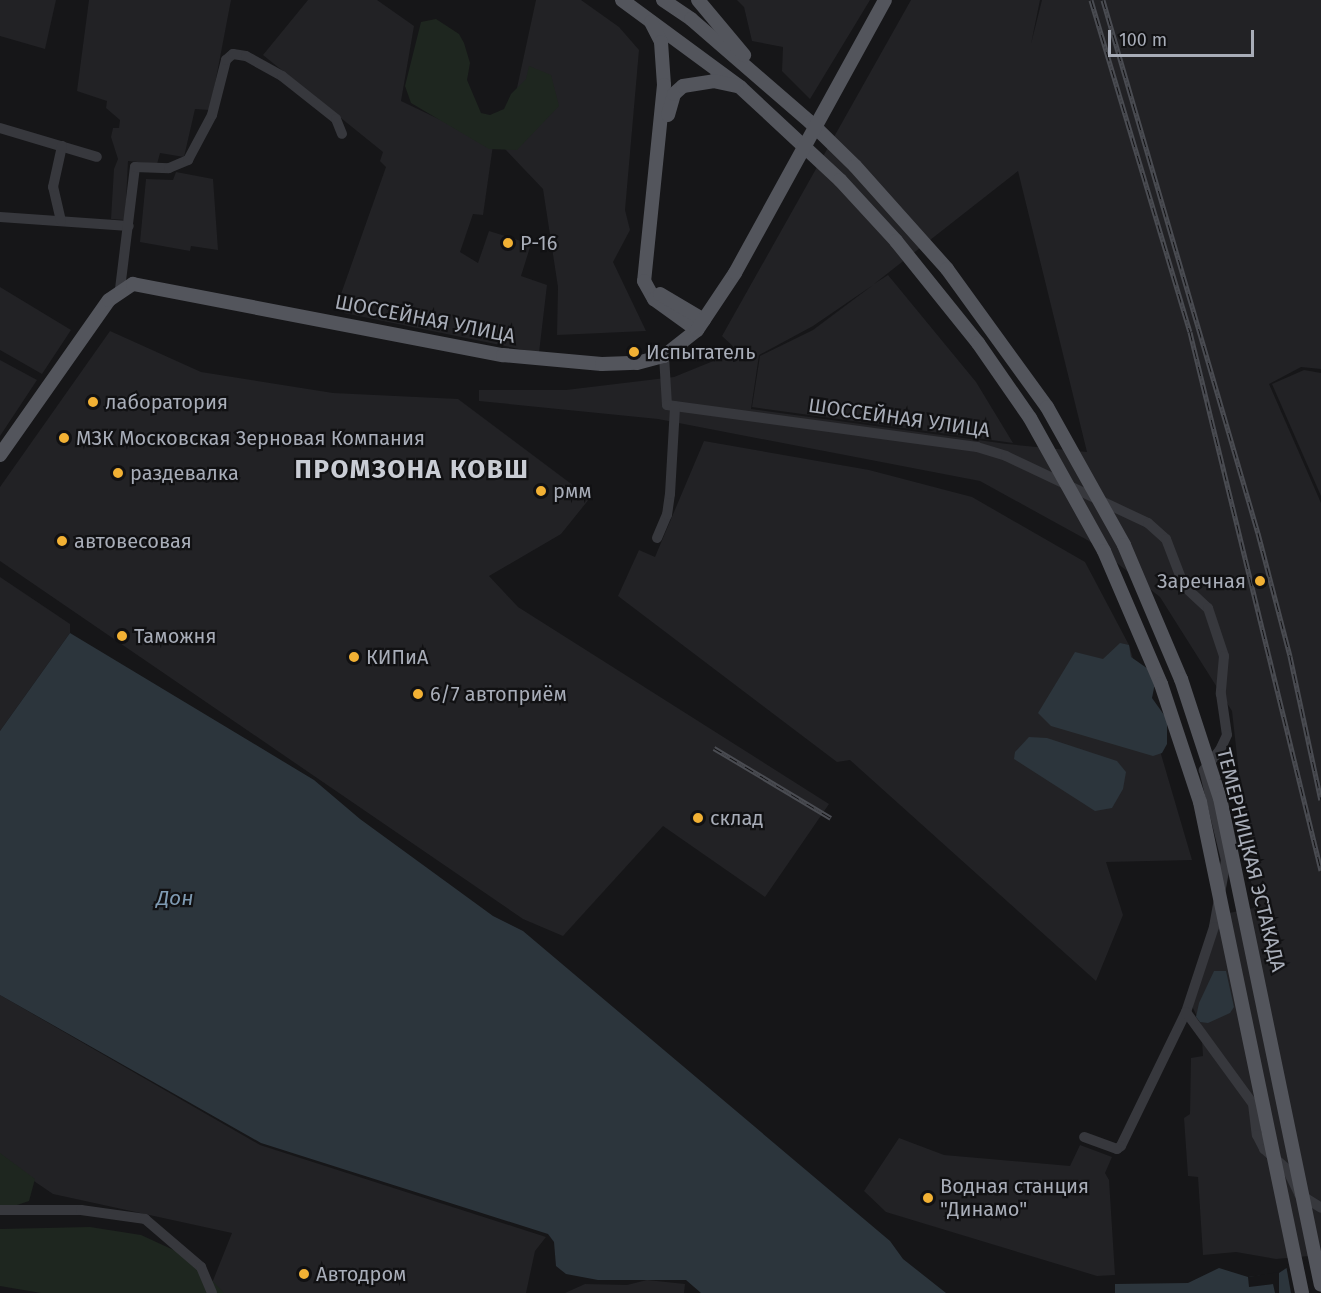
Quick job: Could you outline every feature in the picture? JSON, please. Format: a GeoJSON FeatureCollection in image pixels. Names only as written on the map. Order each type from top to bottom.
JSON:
{"type":"FeatureCollection","features":[{"type":"Feature","properties":{"kind":"main road","name":"ТЕМЕРНИЦКАЯ ЭСТАКАДА"},"geometry":{"type":"LineString","coordinates":[[622,0],[740,87],[840,180],[932,282],[1030,418],[1104,551],[1161,684],[1200,802],[1302,1293]]}},
{"type":"Feature","properties":{"kind":"main road"},"geometry":{"type":"LineString","coordinates":[[663,0],[753,71]]}},
{"type":"Feature","properties":{"kind":"main road"},"geometry":{"type":"LineString","coordinates":[[698,0],[749,62],[753,71]]}},
{"type":"Feature","properties":{"kind":"main road","name":"ШОССЕЙНАЯ УЛИЦА"},"geometry":{"type":"LineString","coordinates":[[120,289],[133,284],[152,285],[503,355],[550,361],[637,363],[664,356],[701,325],[735,273],[885,0]]}},
{"type":"Feature","properties":{"kind":"main road"},"geometry":{"type":"LineString","coordinates":[[649,19],[661,42],[664,85],[644,281],[654,299],[701,325]]}},
{"type":"Feature","properties":{"kind":"main road","name":"ТЕМЕРНИЦКАЯ ЭСТАКАДА"},"geometry":{"type":"LineString","coordinates":[[753,71],[855,166],[947,269],[1047,407],[1124,545],[1181,679],[1220,798],[1288,1116],[1321,1285]]}},
{"type":"Feature","properties":{"kind":"main road"},"geometry":{"type":"LineString","coordinates":[[701,325],[659,293],[652,278],[669,105],[682,86],[698,81],[740,87]]}},
{"type":"Feature","properties":{"kind":"main road"},"geometry":{"type":"LineString","coordinates":[[0,455],[120,289]]}},
{"type":"Feature","properties":{"kind":"street"},"geometry":{"type":"LineString","coordinates":[[120,289],[135,166],[169,168],[188,160],[212,115],[226,60],[233,54],[246,56],[282,76],[336,119],[342,134]]}},
{"type":"Feature","properties":{"kind":"street"},"geometry":{"type":"LineString","coordinates":[[0,128],[97,157]]}},
{"type":"Feature","properties":{"kind":"street"},"geometry":{"type":"LineString","coordinates":[[62,146],[53,187],[62,221]]}},
{"type":"Feature","properties":{"kind":"street"},"geometry":{"type":"LineString","coordinates":[[0,217],[129,226]]}},
{"type":"Feature","properties":{"kind":"street"},"geometry":{"type":"LineString","coordinates":[[657,538],[668,514],[670,494],[671,406],[664,356]]}},
{"type":"Feature","properties":{"kind":"street","name":"ШОССЕЙНАЯ УЛИЦА"},"geometry":{"type":"LineString","coordinates":[[671,406],[991,450],[1148,523],[1166,539],[1184,586],[1208,608],[1225,661],[1221,694],[1226,740],[1204,770],[1225,869],[1214,927],[1186,1012],[1121,1146],[1117,1149],[1084,1137]]}},
{"type":"Feature","properties":{"kind":"street"},"geometry":{"type":"LineString","coordinates":[[1186,1012],[1252,1104],[1257,1135],[1264,1149],[1287,1169],[1299,1194],[1321,1208]]}},
{"type":"Feature","properties":{"kind":"street"},"geometry":{"type":"LineString","coordinates":[[0,1210],[81,1210],[145,1219],[201,1267],[212,1293]]}},
{"type":"Feature","properties":{"kind":"shaded area"},"geometry":{"type":"Polygon","coordinates":[[[0,0],[56,0],[45,49],[0,36],[0,0]]]}},
{"type":"Feature","properties":{"kind":"shaded area"},"geometry":{"type":"Polygon","coordinates":[[[89,0],[231,0],[210,110],[195,109],[184,157],[160,153],[157,164],[128,161],[125,220],[111,219],[114,169],[118,159],[111,137],[113,128],[119,128],[120,120],[106,108],[107,101],[77,91],[89,0]]]}},
{"type":"Feature","properties":{"kind":"shaded area"},"geometry":{"type":"Polygon","coordinates":[[[308,0],[377,0],[414,26],[401,101],[493,145],[483,215],[473,214],[460,252],[478,263],[489,231],[531,244],[521,276],[547,285],[539,353],[344,313],[349,298],[341,294],[386,167],[380,161],[383,152],[263,55],[308,0]]]}},
{"type":"Feature","properties":{"kind":"shaded area"},"geometry":{"type":"Polygon","coordinates":[[[536,0],[581,0],[619,27],[639,50],[625,210],[630,230],[613,262],[646,331],[557,335],[558,287],[543,189],[504,148],[536,0]]]}},
{"type":"Feature","properties":{"kind":"shaded area"},"geometry":{"type":"Polygon","coordinates":[[[737,0],[870,0],[810,99],[782,71],[783,47],[752,41],[744,7],[737,0]]]}},
{"type":"Feature","properties":{"kind":"shaded area"},"geometry":{"type":"Polygon","coordinates":[[[911,0],[1040,0],[1031,44],[1042,0],[1321,0],[1321,369],[1301,367],[1269,384],[1321,503],[1321,1255],[1276,1259],[1236,1252],[1203,1255],[1198,1177],[1188,1176],[1184,1118],[1190,1114],[1191,1058],[1203,1056],[1201,1025],[1192,1006],[1219,915],[1254,908],[1232,711],[1160,597],[1089,541],[980,481],[658,419],[479,401],[479,390],[566,390],[674,377],[738,351],[722,336],[911,0]],[[1018,171],[874,284],[888,275],[976,382],[1013,443],[752,407],[760,356],[813,330],[873,285],[813,326],[759,355],[751,409],[1007,444],[1087,452],[1018,171]]]}},
{"type":"Feature","properties":{"kind":"shaded area"},"geometry":{"type":"Polygon","coordinates":[[[436,19],[459,34],[464,43],[470,63],[467,80],[481,113],[490,115],[504,109],[511,94],[526,79],[529,66],[551,75],[559,106],[517,150],[489,149],[411,103],[405,86],[421,22],[436,19]]]}},
{"type":"Feature","properties":{"kind":"shaded area"},"geometry":{"type":"Polygon","coordinates":[[[176,172],[213,179],[218,250],[191,246],[190,251],[140,242],[146,179],[173,180],[176,172]]]}},
{"type":"Feature","properties":{"kind":"shaded area"},"geometry":{"type":"Polygon","coordinates":[[[0,287],[71,330],[42,374],[0,350],[0,287]]]}},
{"type":"Feature","properties":{"kind":"shaded area"},"geometry":{"type":"Polygon","coordinates":[[[110,331],[201,372],[333,393],[458,399],[590,498],[561,534],[489,576],[518,607],[829,804],[765,897],[663,826],[563,936],[523,919],[0,561],[0,487],[110,331]]]}},
{"type":"Feature","properties":{"kind":"shaded area"},"geometry":{"type":"Polygon","coordinates":[[[0,360],[37,380],[0,436],[0,360]]]}},
{"type":"Feature","properties":{"kind":"shaded area"},"geometry":{"type":"Polygon","coordinates":[[[1304,370],[1321,373],[1321,496],[1272,384],[1304,370]]]}},
{"type":"Feature","properties":{"kind":"shaded area"},"geometry":{"type":"Polygon","coordinates":[[[704,441],[869,470],[972,497],[1085,562],[1129,645],[1192,860],[1106,862],[1123,915],[1096,981],[850,760],[837,762],[618,596],[639,550],[655,557],[704,441]]]}},
{"type":"Feature","properties":{"kind":"shaded area"},"geometry":{"type":"Polygon","coordinates":[[[0,577],[70,624],[70,633],[0,731],[0,577]]]}},
{"type":"Feature","properties":{"kind":"shaded area"},"geometry":{"type":"Polygon","coordinates":[[[0,995],[260,1145],[546,1237],[535,1251],[526,1293],[208,1293],[232,1233],[53,1194],[0,1158],[0,995]]]}},
{"type":"Feature","properties":{"kind":"shaded area"},"geometry":{"type":"Polygon","coordinates":[[[899,1138],[944,1155],[1070,1166],[1080,1145],[1112,1157],[1105,1173],[1109,1180],[1115,1275],[1097,1276],[886,1212],[864,1191],[899,1138]]]}},
{"type":"Feature","properties":{"kind":"shaded area"},"geometry":{"type":"Polygon","coordinates":[[[0,1153],[35,1179],[29,1201],[11,1207],[0,1205],[0,1153]]]}},
{"type":"Feature","properties":{"kind":"shaded area"},"geometry":{"type":"Polygon","coordinates":[[[90,1227],[141,1235],[191,1258],[224,1293],[41,1293],[0,1286],[0,1229],[90,1227]]]}},
{"type":"Feature","properties":{"kind":"shaded area"},"geometry":{"type":"Polygon","coordinates":[[[647,1280],[685,1284],[684,1293],[565,1293],[585,1284],[627,1285],[647,1280]]]}},
{"type":"Feature","properties":{"kind":"water","name":"Дон"},"geometry":{"type":"Polygon","coordinates":[[[70,633],[314,780],[360,819],[493,916],[523,931],[890,1241],[903,1259],[946,1293],[701,1293],[686,1280],[598,1280],[566,1274],[556,1266],[554,1242],[548,1234],[261,1143],[0,995],[0,731],[70,633]]]}},
{"type":"Feature","properties":{"kind":"water"},"geometry":{"type":"Polygon","coordinates":[[[1120,643],[1129,645],[1131,657],[1151,671],[1155,683],[1152,698],[1167,719],[1167,744],[1162,753],[1153,756],[1051,726],[1038,713],[1075,652],[1103,659],[1120,643]]]}},
{"type":"Feature","properties":{"kind":"water"},"geometry":{"type":"Polygon","coordinates":[[[1029,737],[1047,738],[1117,761],[1126,772],[1123,789],[1112,808],[1095,811],[1014,759],[1015,752],[1029,737]]]}},
{"type":"Feature","properties":{"kind":"water"},"geometry":{"type":"Polygon","coordinates":[[[1214,971],[1226,971],[1234,1007],[1230,1013],[1208,1023],[1200,1022],[1196,1017],[1199,1003],[1214,971]]]}},
{"type":"Feature","properties":{"kind":"water"},"geometry":{"type":"Polygon","coordinates":[[[1291,1265],[1321,1293],[1115,1293],[1115,1284],[1188,1283],[1219,1268],[1248,1277],[1279,1273],[1291,1265]]]}},
{"type":"Feature","properties":{"kind":"pier"},"geometry":{"type":"Polygon","coordinates":[[[1321,1256],[1321,1293],[1291,1293],[1286,1265],[1321,1256]]]}},
{"type":"Feature","properties":{"kind":"pier"},"geometry":{"type":"Polygon","coordinates":[[[1279,1272],[1279,1293],[1275,1293],[1273,1284],[1249,1287],[1248,1277],[1279,1272]]]}},
{"type":"Feature","properties":{"kind":"railway"},"geometry":{"type":"LineString","coordinates":[[1091,0],[1190,332],[1321,870]]}},
{"type":"Feature","properties":{"kind":"railway"},"geometry":{"type":"LineString","coordinates":[[1103,0],[1258,533],[1290,656],[1321,800]]}},
{"type":"Feature","properties":{"kind":"railway"},"geometry":{"type":"LineString","coordinates":[[714,748],[831,818]]}},
{"type":"Feature","properties":{"kind":"place","name":"Р-16"},"geometry":{"type":"Point","coordinates":[508,243]}},
{"type":"Feature","properties":{"kind":"place","name":"Испытатель"},"geometry":{"type":"Point","coordinates":[634,352]}},
{"type":"Feature","properties":{"kind":"place","name":"лаборатория"},"geometry":{"type":"Point","coordinates":[93,402]}},
{"type":"Feature","properties":{"kind":"place","name":"МЗК Московская Зерновая Компания"},"geometry":{"type":"Point","coordinates":[64,438]}},
{"type":"Feature","properties":{"kind":"place","name":"раздевалка"},"geometry":{"type":"Point","coordinates":[118,473]}},
{"type":"Feature","properties":{"kind":"place","name":"рмм"},"geometry":{"type":"Point","coordinates":[541,491]}},
{"type":"Feature","properties":{"kind":"place","name":"автовесовая"},"geometry":{"type":"Point","coordinates":[62,541]}},
{"type":"Feature","properties":{"kind":"place","name":"Заречная"},"geometry":{"type":"Point","coordinates":[1260,581]}},
{"type":"Feature","properties":{"kind":"place","name":"Таможня"},"geometry":{"type":"Point","coordinates":[122,636]}},
{"type":"Feature","properties":{"kind":"place","name":"КИПиА"},"geometry":{"type":"Point","coordinates":[354,657]}},
{"type":"Feature","properties":{"kind":"place","name":"6/7 автоприём"},"geometry":{"type":"Point","coordinates":[418,694]}},
{"type":"Feature","properties":{"kind":"place","name":"склад"},"geometry":{"type":"Point","coordinates":[698,818]}},
{"type":"Feature","properties":{"kind":"place","name":"Водная станция \"Динамо\""},"geometry":{"type":"Point","coordinates":[928,1198]}},
{"type":"Feature","properties":{"kind":"place","name":"Автодром"},"geometry":{"type":"Point","coordinates":[304,1274]}},
{"type":"Feature","properties":{"kind":"district","name":"ПРОМЗОНА КОВШ"},"geometry":{"type":"Point","coordinates":[412,470]}}]}
